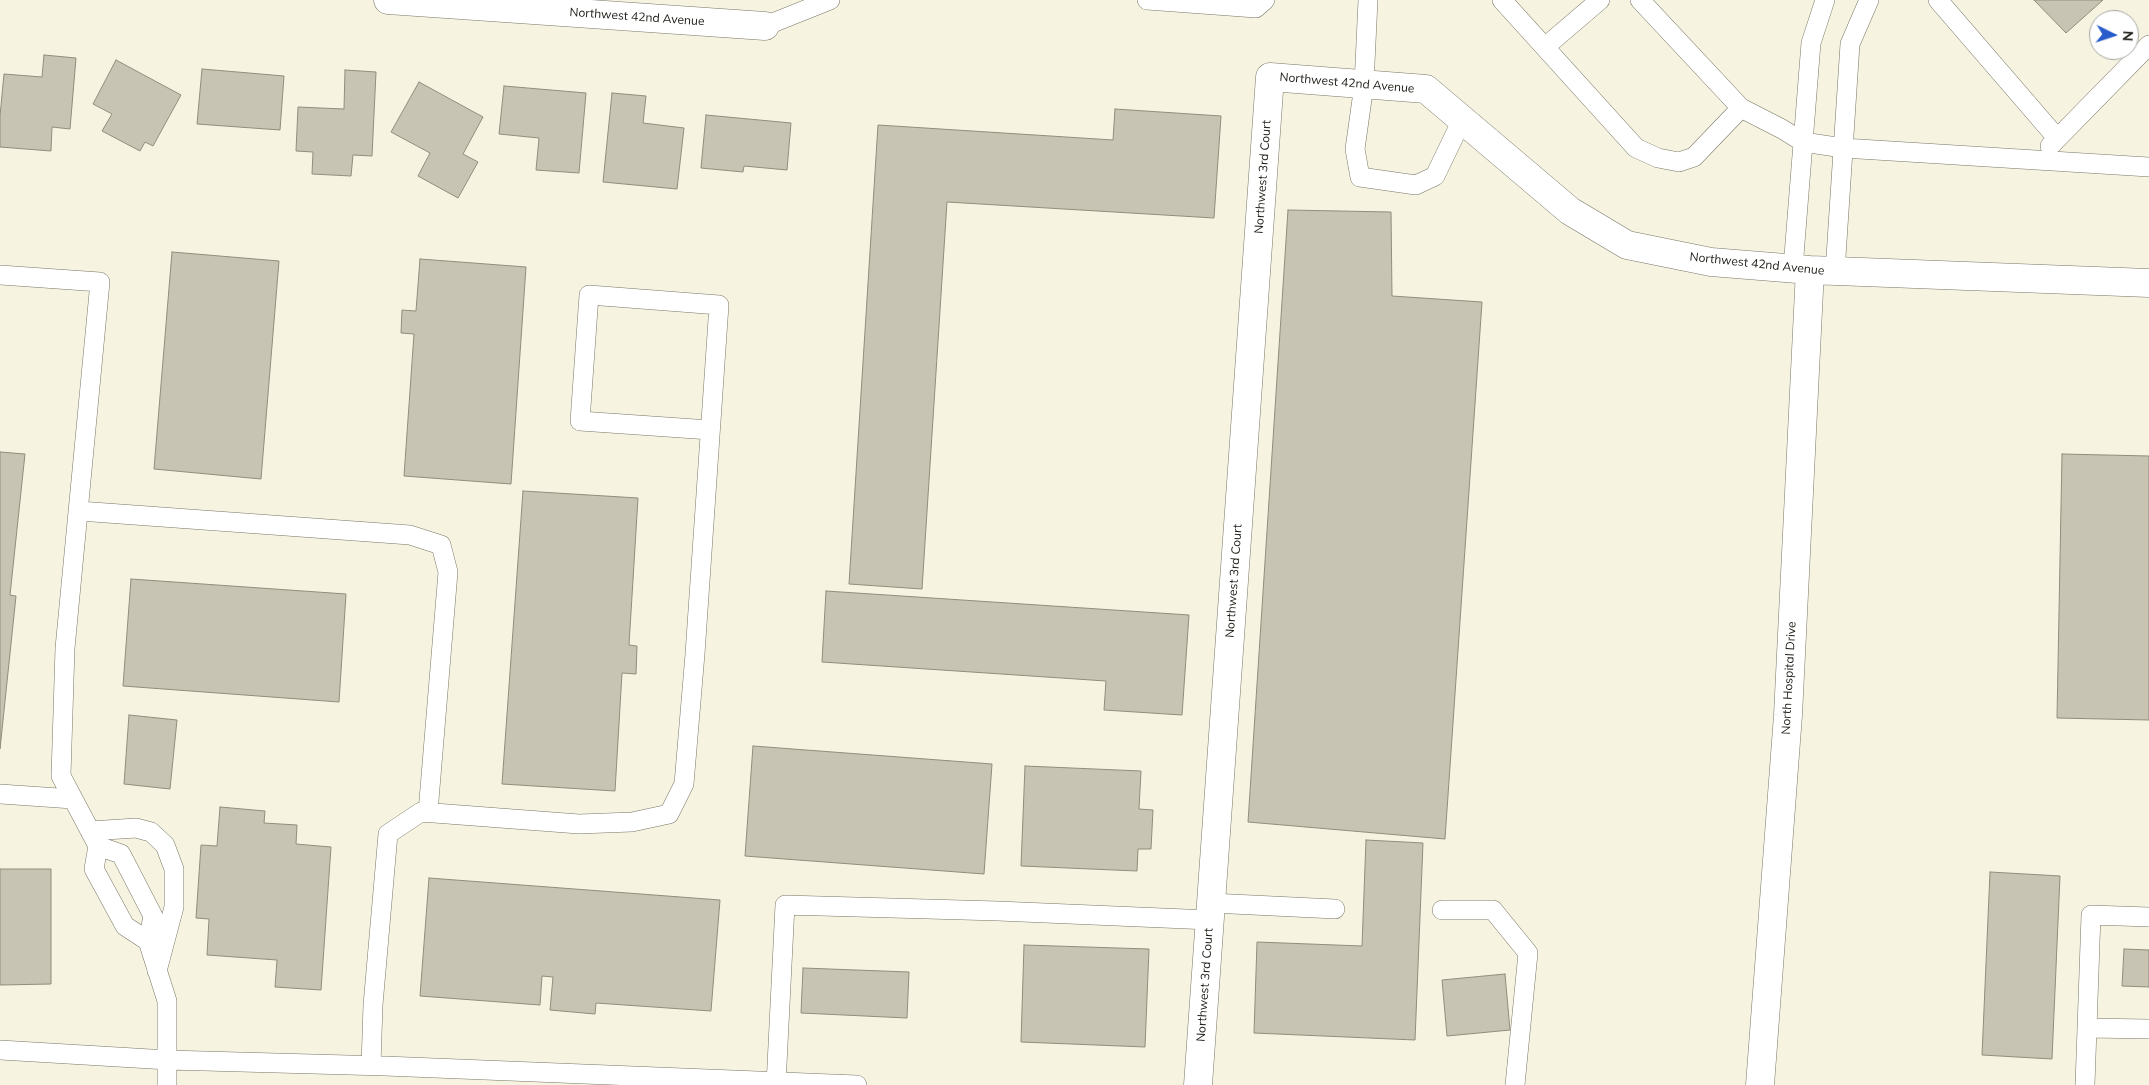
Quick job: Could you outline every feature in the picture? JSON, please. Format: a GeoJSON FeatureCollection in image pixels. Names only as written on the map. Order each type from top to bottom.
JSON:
{"type":"FeatureCollection","features":[{"type":"Feature","properties":{"kind":"street","name":"Northwest 42nd Avenue"},"geometry":{"type":"LineString","coordinates":[[388,0],[765,26]]}},
{"type":"Feature","properties":{"kind":"street","name":"Northwest 42nd Avenue"},"geometry":{"type":"LineString","coordinates":[[1270,77],[1426,90],[1570,211],[1627,245],[1711,262],[1813,270],[2149,283]]}},
{"type":"Feature","properties":{"kind":"street","name":"Northwest 3rd Court"},"geometry":{"type":"LineString","coordinates":[[1198,1085],[1270,77]]}},
{"type":"Feature","properties":{"kind":"street","name":"North Hospital Drive"},"geometry":{"type":"LineString","coordinates":[[1760,1085],[1788,715],[1813,270]]}},
{"type":"Feature","properties":{"kind":"lane"},"geometry":{"type":"LineString","coordinates":[[765,26],[830,0]]}},
{"type":"Feature","properties":{"kind":"lane"},"geometry":{"type":"LineString","coordinates":[[1147,0],[1256,8],[1265,0]]}},
{"type":"Feature","properties":{"kind":"lane"},"geometry":{"type":"LineString","coordinates":[[1368,0],[1364,85],[1355,149],[1360,177],[1416,185],[1435,176],[1462,120]]}},
{"type":"Feature","properties":{"kind":"lane"},"geometry":{"type":"LineString","coordinates":[[1502,0],[1636,148],[1658,158],[1678,162],[1694,157],[1741,108]]}},
{"type":"Feature","properties":{"kind":"lane"},"geometry":{"type":"LineString","coordinates":[[1545,46],[1600,0]]}},
{"type":"Feature","properties":{"kind":"lane"},"geometry":{"type":"LineString","coordinates":[[1640,0],[1741,108],[1803,142],[1843,148],[2149,167]]}},
{"type":"Feature","properties":{"kind":"lane"},"geometry":{"type":"LineString","coordinates":[[1813,270],[1803,142],[1811,43],[1825,0]]}},
{"type":"Feature","properties":{"kind":"lane"},"geometry":{"type":"LineString","coordinates":[[1813,270],[1843,148],[1850,44],[1869,0]]}},
{"type":"Feature","properties":{"kind":"lane"},"geometry":{"type":"LineString","coordinates":[[1938,0],[2057,138]]}},
{"type":"Feature","properties":{"kind":"lane"},"geometry":{"type":"LineString","coordinates":[[2038,160],[2057,138],[2149,45]]}},
{"type":"Feature","properties":{"kind":"lane"},"geometry":{"type":"LineString","coordinates":[[0,275],[100,282],[65,648],[62,776],[94,838],[94,869],[125,926],[148,941]]}},
{"type":"Feature","properties":{"kind":"lane"},"geometry":{"type":"LineString","coordinates":[[371,1066],[373,1005],[388,834],[421,812],[579,824],[632,822],[669,814],[684,784],[695,654],[719,304],[589,295],[580,421],[710,430]]}},
{"type":"Feature","properties":{"kind":"lane"},"geometry":{"type":"LineString","coordinates":[[79,511],[410,535],[441,545],[448,572],[428,812]]}},
{"type":"Feature","properties":{"kind":"lane"},"geometry":{"type":"LineString","coordinates":[[0,794],[74,799]]}},
{"type":"Feature","properties":{"kind":"lane"},"geometry":{"type":"LineString","coordinates":[[94,838],[136,828],[151,832],[165,845],[174,869],[174,907],[157,970]]}},
{"type":"Feature","properties":{"kind":"lane"},"geometry":{"type":"LineString","coordinates":[[94,838],[121,854],[153,916],[148,941],[167,1001],[167,1085]]}},
{"type":"Feature","properties":{"kind":"lane"},"geometry":{"type":"LineString","coordinates":[[776,1083],[785,905],[998,911],[1336,909]]}},
{"type":"Feature","properties":{"kind":"lane"},"geometry":{"type":"LineString","coordinates":[[1442,910],[1492,910],[1528,953],[1515,1085]]}},
{"type":"Feature","properties":{"kind":"lane"},"geometry":{"type":"LineString","coordinates":[[2085,1085],[2091,915],[2149,917]]}},
{"type":"Feature","properties":{"kind":"lane"},"geometry":{"type":"LineString","coordinates":[[2088,1028],[2149,1029]]}},
{"type":"Feature","properties":{"kind":"lane"},"geometry":{"type":"LineString","coordinates":[[0,1050],[168,1060],[857,1085]]}},
{"type":"Feature","properties":{"kind":"building"},"geometry":{"type":"Polygon","coordinates":[[[2034,0],[2103,0],[2092,10],[2089,10],[2089,12],[2066,33],[2034,0]]]}},
{"type":"Feature","properties":{"kind":"building"},"geometry":{"type":"Polygon","coordinates":[[[44,55],[76,58],[70,129],[52,127],[51,151],[0,147],[0,116],[4,74],[42,77],[44,55]]]}},
{"type":"Feature","properties":{"kind":"building"},"geometry":{"type":"Polygon","coordinates":[[[116,60],[181,95],[153,146],[145,142],[140,151],[102,131],[112,114],[93,104],[116,60]]]}},
{"type":"Feature","properties":{"kind":"building"},"geometry":{"type":"Polygon","coordinates":[[[202,69],[284,76],[280,130],[197,124],[202,69]]]}},
{"type":"Feature","properties":{"kind":"building"},"geometry":{"type":"Polygon","coordinates":[[[345,70],[376,72],[372,156],[353,155],[351,176],[312,174],[313,152],[296,151],[298,107],[344,109],[345,70]]]}},
{"type":"Feature","properties":{"kind":"building"},"geometry":{"type":"Polygon","coordinates":[[[419,82],[483,117],[463,154],[478,162],[458,198],[418,176],[430,153],[391,132],[419,82]]]}},
{"type":"Feature","properties":{"kind":"building"},"geometry":{"type":"Polygon","coordinates":[[[504,86],[586,93],[579,173],[536,170],[539,138],[499,134],[504,86]]]}},
{"type":"Feature","properties":{"kind":"building"},"geometry":{"type":"Polygon","coordinates":[[[612,93],[646,96],[643,123],[684,128],[677,189],[603,182],[612,93]]]}},
{"type":"Feature","properties":{"kind":"building"},"geometry":{"type":"Polygon","coordinates":[[[1115,109],[1221,116],[1214,218],[947,202],[922,589],[849,584],[878,125],[1113,140],[1115,109]]]}},
{"type":"Feature","properties":{"kind":"building"},"geometry":{"type":"Polygon","coordinates":[[[706,115],[791,123],[787,170],[744,166],[743,172],[701,168],[706,115]]]}},
{"type":"Feature","properties":{"kind":"building"},"geometry":{"type":"Polygon","coordinates":[[[1288,210],[1391,212],[1392,296],[1482,302],[1445,839],[1248,822],[1288,210]]]}},
{"type":"Feature","properties":{"kind":"building"},"geometry":{"type":"Polygon","coordinates":[[[172,252],[279,261],[261,479],[154,469],[172,252]]]}},
{"type":"Feature","properties":{"kind":"building"},"geometry":{"type":"Polygon","coordinates":[[[420,259],[526,267],[511,484],[404,476],[414,334],[401,333],[402,310],[416,311],[420,259]]]}},
{"type":"Feature","properties":{"kind":"building"},"geometry":{"type":"Polygon","coordinates":[[[0,452],[25,454],[10,595],[16,596],[0,749],[0,452]]]}},
{"type":"Feature","properties":{"kind":"building"},"geometry":{"type":"Polygon","coordinates":[[[2062,454],[2149,456],[2149,720],[2057,718],[2062,454]]]}},
{"type":"Feature","properties":{"kind":"building"},"geometry":{"type":"Polygon","coordinates":[[[523,491],[638,498],[629,645],[637,646],[636,674],[622,673],[615,791],[502,784],[523,491]]]}},
{"type":"Feature","properties":{"kind":"building"},"geometry":{"type":"Polygon","coordinates":[[[131,579],[346,594],[339,702],[123,686],[131,579]]]}},
{"type":"Feature","properties":{"kind":"building"},"geometry":{"type":"Polygon","coordinates":[[[826,591],[1189,615],[1182,715],[1104,710],[1106,681],[822,662],[826,591]]]}},
{"type":"Feature","properties":{"kind":"building"},"geometry":{"type":"Polygon","coordinates":[[[129,715],[177,720],[170,789],[124,784],[129,715]]]}},
{"type":"Feature","properties":{"kind":"building"},"geometry":{"type":"Polygon","coordinates":[[[753,746],[992,764],[984,874],[745,856],[753,746]]]}},
{"type":"Feature","properties":{"kind":"building"},"geometry":{"type":"Polygon","coordinates":[[[1025,766],[1141,771],[1139,809],[1153,810],[1151,849],[1138,849],[1137,871],[1021,866],[1025,766]]]}},
{"type":"Feature","properties":{"kind":"building"},"geometry":{"type":"Polygon","coordinates":[[[220,807],[265,811],[264,823],[297,825],[296,844],[331,847],[321,990],[275,987],[277,960],[207,955],[209,919],[196,918],[201,845],[217,846],[220,807]]]}},
{"type":"Feature","properties":{"kind":"building"},"geometry":{"type":"Polygon","coordinates":[[[1366,840],[1423,843],[1415,1040],[1254,1033],[1257,942],[1362,946],[1366,840]]]}},
{"type":"Feature","properties":{"kind":"building"},"geometry":{"type":"Polygon","coordinates":[[[0,869],[51,869],[51,984],[0,985],[0,869]]]}},
{"type":"Feature","properties":{"kind":"building"},"geometry":{"type":"Polygon","coordinates":[[[1990,872],[2060,876],[2052,1059],[1982,1055],[1990,872]]]}},
{"type":"Feature","properties":{"kind":"building"},"geometry":{"type":"Polygon","coordinates":[[[429,878],[720,900],[711,1011],[596,1003],[595,1014],[550,1010],[553,977],[542,976],[540,1005],[420,996],[429,878]]]}},
{"type":"Feature","properties":{"kind":"building"},"geometry":{"type":"Polygon","coordinates":[[[1024,945],[1149,949],[1145,1047],[1021,1042],[1024,945]]]}},
{"type":"Feature","properties":{"kind":"building"},"geometry":{"type":"Polygon","coordinates":[[[2124,949],[2149,950],[2149,987],[2122,986],[2124,949]]]}},
{"type":"Feature","properties":{"kind":"building"},"geometry":{"type":"Polygon","coordinates":[[[803,968],[909,972],[907,1018],[801,1013],[803,968]]]}},
{"type":"Feature","properties":{"kind":"building"},"geometry":{"type":"Polygon","coordinates":[[[1505,974],[1510,1030],[1447,1036],[1442,980],[1505,974]]]}}]}
